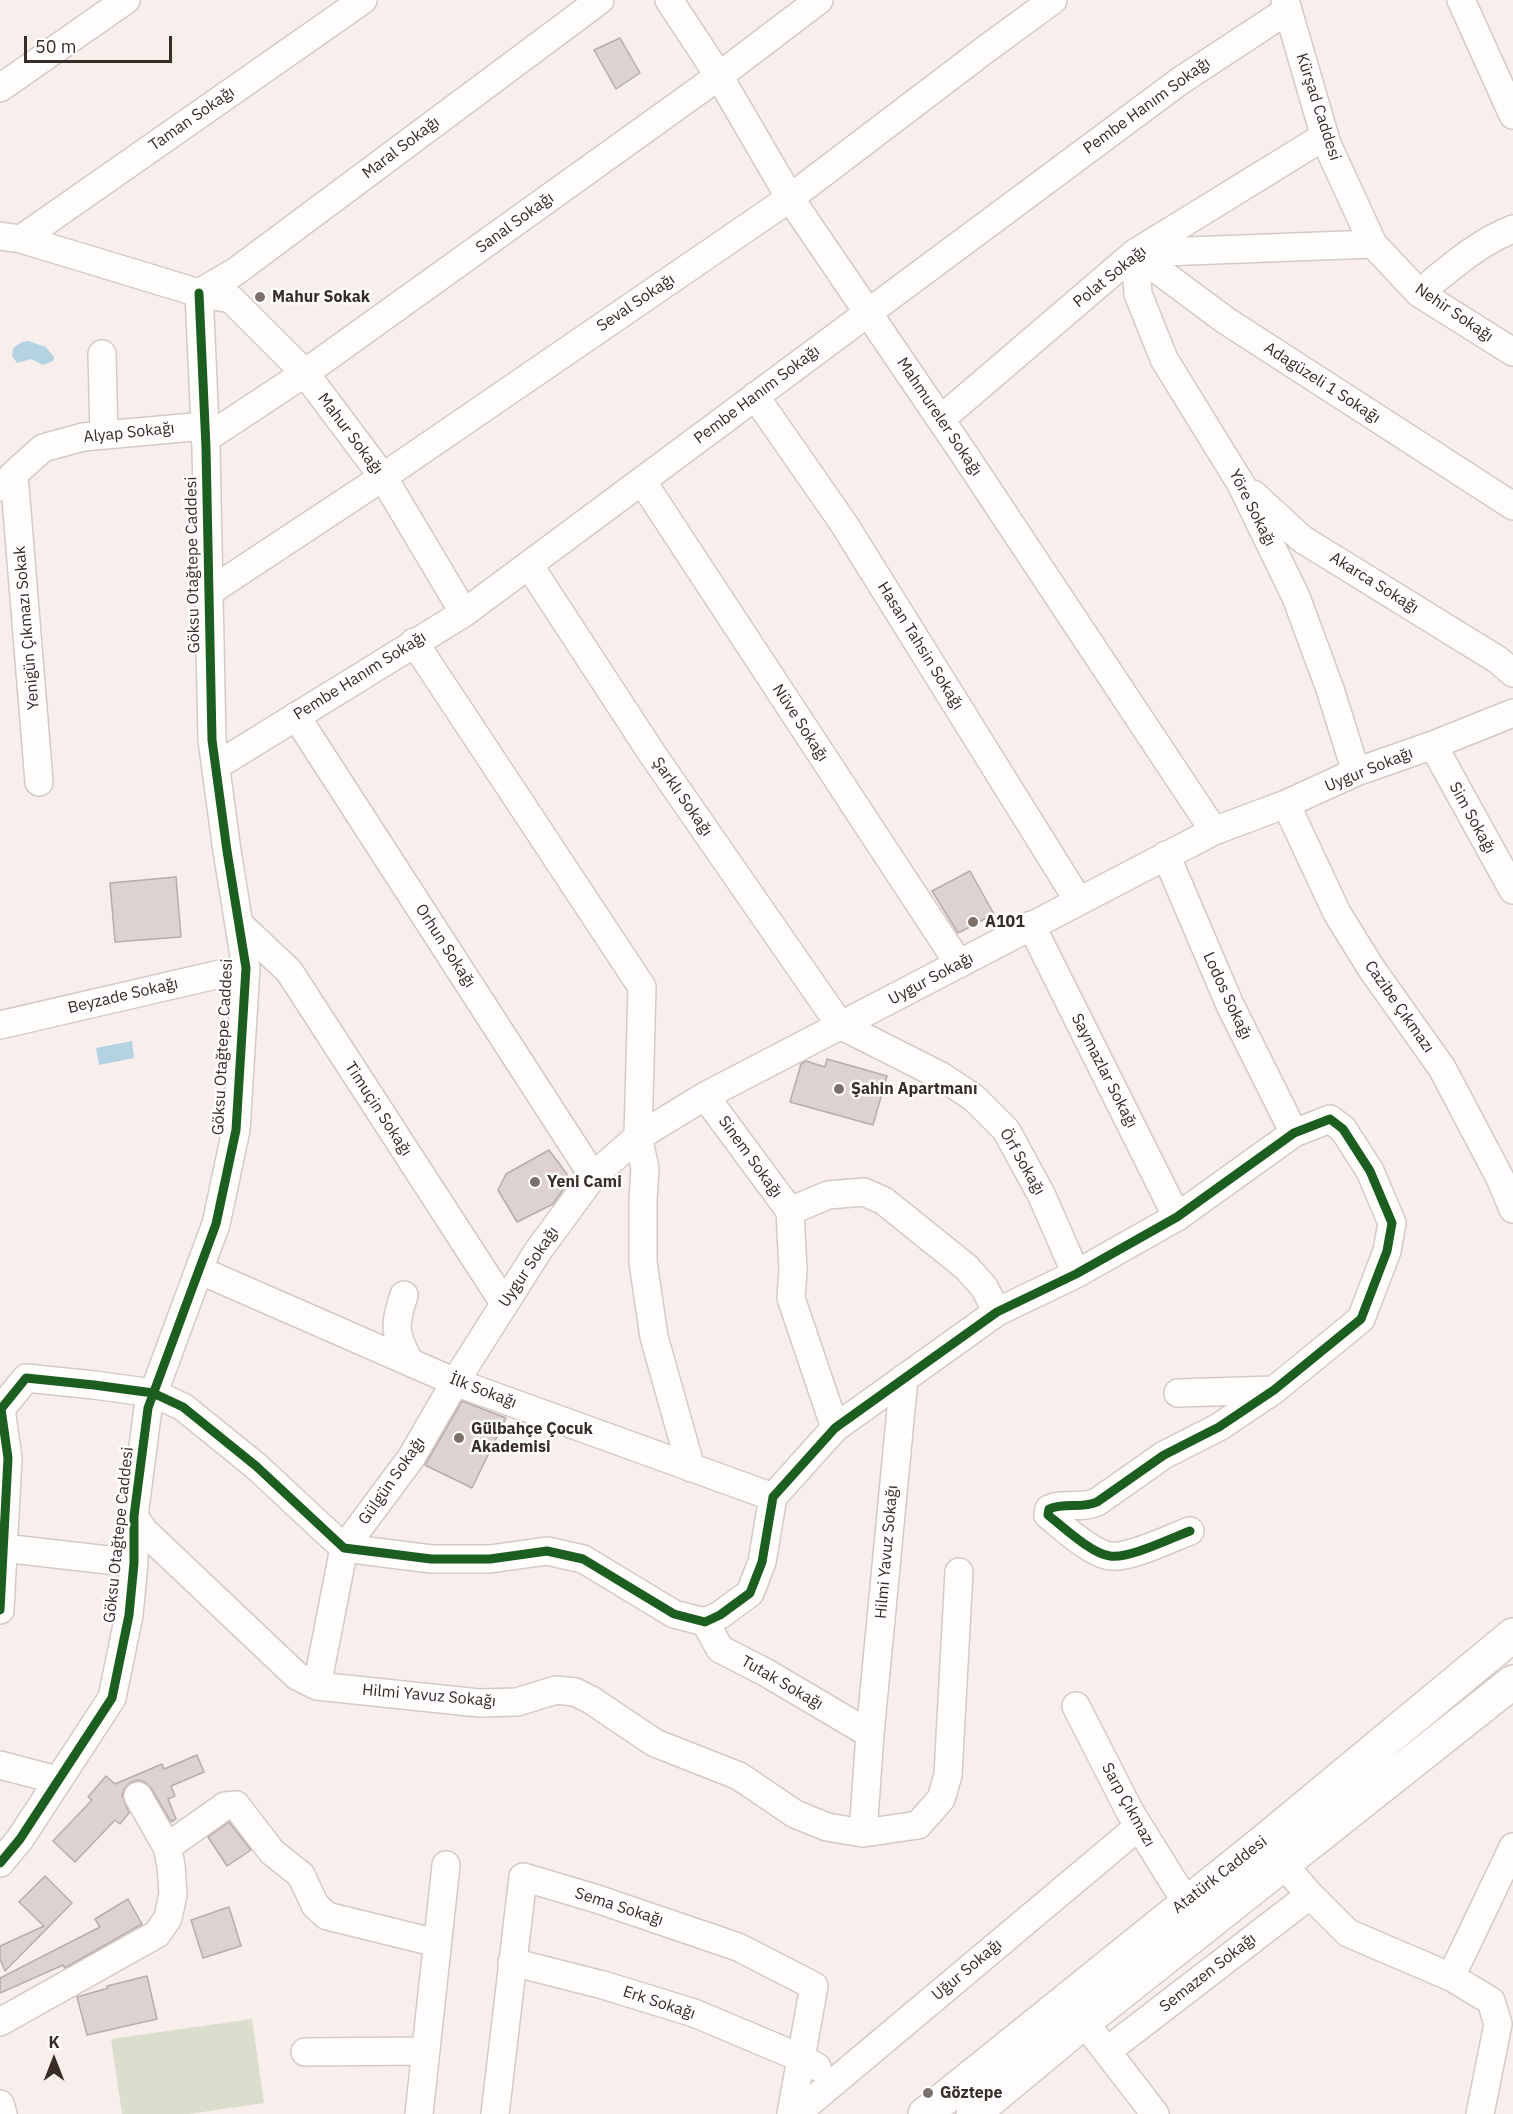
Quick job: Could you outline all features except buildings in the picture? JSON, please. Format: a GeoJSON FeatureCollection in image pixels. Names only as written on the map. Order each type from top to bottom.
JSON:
{"type":"FeatureCollection","features":[{"type":"Feature","properties":{"kind":"main road","name":"Atatürk Caddesi"},"geometry":{"type":"LineString","coordinates":[[973,2114],[1084,2022],[1513,1635]]}},
{"type":"Feature","properties":{"kind":"main road","name":"Atatürk Caddesi"},"geometry":{"type":"LineString","coordinates":[[925,2114],[1186,1902],[1273,1853],[1513,1682]]}},
{"type":"Feature","properties":{"kind":"street"},"geometry":{"type":"LineString","coordinates":[[0,88],[126,0]]}},
{"type":"Feature","properties":{"kind":"street","name":"Taman Sokağı"},"geometry":{"type":"LineString","coordinates":[[10,237],[363,0]]}},
{"type":"Feature","properties":{"kind":"street","name":"Maral Sokağı"},"geometry":{"type":"LineString","coordinates":[[200,293],[235,272],[600,0]]}},
{"type":"Feature","properties":{"kind":"street","name":"Mahmureler Sokağı"},"geometry":{"type":"LineString","coordinates":[[669,0],[719,76],[790,198],[1214,831]]}},
{"type":"Feature","properties":{"kind":"street","name":"Sanal Sokağı"},"geometry":{"type":"LineString","coordinates":[[205,432],[305,373],[719,76],[819,0]]}},
{"type":"Feature","properties":{"kind":"street","name":"Seval Sokağı"},"geometry":{"type":"LineString","coordinates":[[209,592],[383,477],[790,198],[1053,0]]}},
{"type":"Feature","properties":{"kind":"street"},"geometry":{"type":"LineString","coordinates":[[1461,0],[1513,115]]}},
{"type":"Feature","properties":{"kind":"street","name":"Kürşad Caddesi"},"geometry":{"type":"LineString","coordinates":[[1287,5],[1325,136],[1373,244]]}},
{"type":"Feature","properties":{"kind":"street","name":"Pembe Hanım Sokağı"},"geometry":{"type":"LineString","coordinates":[[216,766],[464,613],[1180,81],[1287,5]]}},
{"type":"Feature","properties":{"kind":"street","name":"Polat Sokağı"},"geometry":{"type":"LineString","coordinates":[[940,419],[1135,253],[1325,136]]}},
{"type":"Feature","properties":{"kind":"street"},"geometry":{"type":"LineString","coordinates":[[1419,293],[1480,246],[1513,229]]}},
{"type":"Feature","properties":{"kind":"street","name":"Mahur Sokağı"},"geometry":{"type":"LineString","coordinates":[[10,237],[200,293],[231,299],[305,373],[383,477],[464,613]]}},
{"type":"Feature","properties":{"kind":"street"},"geometry":{"type":"LineString","coordinates":[[1135,253],[1373,244]]}},
{"type":"Feature","properties":{"kind":"street","name":"Nehir Sokağı"},"geometry":{"type":"LineString","coordinates":[[1373,244],[1419,293],[1513,352]]}},
{"type":"Feature","properties":{"kind":"street","name":"Yöre Sokağı"},"geometry":{"type":"LineString","coordinates":[[1135,253],[1138,294],[1164,359],[1242,484],[1296,597],[1330,689],[1356,772]]}},
{"type":"Feature","properties":{"kind":"street","name":"Adagüzeli 1 Sokaḡı"},"geometry":{"type":"LineString","coordinates":[[1135,253],[1225,320],[1513,506]]}},
{"type":"Feature","properties":{"kind":"street","name":"Göksu Otağtepe Caddesi"},"geometry":{"type":"LineString","coordinates":[[0,1863],[20,1839],[112,1698],[129,1615],[134,1563],[134,1515],[148,1408],[216,1224],[236,1130],[246,968],[212,740],[200,293]]}},
{"type":"Feature","properties":{"kind":"street"},"geometry":{"type":"LineString","coordinates":[[102,354],[104,435]]}},
{"type":"Feature","properties":{"kind":"street","name":"Hasan Tahsin Sokağı"},"geometry":{"type":"LineString","coordinates":[[755,396],[844,524],[1078,900]]}},
{"type":"Feature","properties":{"kind":"street","name":"Alyap Sokağı"},"geometry":{"type":"LineString","coordinates":[[7,482],[43,448],[83,437],[205,432]]}},
{"type":"Feature","properties":{"kind":"street","name":"Nüve Sokağı"},"geometry":{"type":"LineString","coordinates":[[642,481],[958,964]]}},
{"type":"Feature","properties":{"kind":"street","name":"Yenigün Çıkmazı Sokak"},"geometry":{"type":"LineString","coordinates":[[7,482],[39,782]]}},
{"type":"Feature","properties":{"kind":"street","name":"Akarca Sokağı"},"geometry":{"type":"LineString","coordinates":[[1242,484],[1302,539],[1497,660],[1513,673]]}},
{"type":"Feature","properties":{"kind":"street","name":"Şarklı Sokağı"},"geometry":{"type":"LineString","coordinates":[[529,565],[653,755],[840,1025]]}},
{"type":"Feature","properties":{"kind":"street"},"geometry":{"type":"LineString","coordinates":[[414,642],[642,987],[638,1137],[645,1168],[643,1262],[654,1337],[691,1468]]}},
{"type":"Feature","properties":{"kind":"street","name":"Uygur Sokağı"},"geometry":{"type":"LineString","coordinates":[[455,1382],[538,1251],[593,1176],[638,1137],[705,1096],[1214,831],[1286,804],[1356,772],[1433,745],[1513,713]]}},
{"type":"Feature","properties":{"kind":"street","name":"Orhun Sokağı"},"geometry":{"type":"LineString","coordinates":[[296,716],[593,1176]]}},
{"type":"Feature","properties":{"kind":"street","name":"Sim Sokağı"},"geometry":{"type":"LineString","coordinates":[[1433,745],[1513,890]]}},
{"type":"Feature","properties":{"kind":"street","name":"Cazibe Çıkmazı"},"geometry":{"type":"LineString","coordinates":[[1286,804],[1336,913],[1371,968],[1442,1068],[1500,1178],[1513,1209]]}},
{"type":"Feature","properties":{"kind":"street","name":"Lodos Sokağı"},"geometry":{"type":"LineString","coordinates":[[1166,855],[1230,1005],[1294,1133]]}},
{"type":"Feature","properties":{"kind":"street","name":"Timuçin Sokağı"},"geometry":{"type":"LineString","coordinates":[[239,924],[289,971],[504,1304]]}},
{"type":"Feature","properties":{"kind":"street","name":"Saymazlar Sokağı"},"geometry":{"type":"LineString","coordinates":[[1031,925],[1177,1217]]}},
{"type":"Feature","properties":{"kind":"street","name":"Beyzade Sokağı"},"geometry":{"type":"LineString","coordinates":[[0,1025],[246,968]]}},
{"type":"Feature","properties":{"kind":"street","name":"Örf Sokağı"},"geometry":{"type":"LineString","coordinates":[[840,1025],[941,1076],[974,1098],[1006,1130],[1042,1196],[1076,1274]]}},
{"type":"Feature","properties":{"kind":"street","name":"Sinem Sokağı"},"geometry":{"type":"LineString","coordinates":[[705,1096],[790,1211],[793,1270],[791,1298],[835,1428]]}},
{"type":"Feature","properties":{"kind":"street"},"geometry":{"type":"LineString","coordinates":[[0,1610],[8,1458],[1,1409],[26,1378],[153,1394],[183,1407],[256,1466],[344,1548],[431,1559],[490,1559],[547,1551],[584,1559],[674,1614],[705,1622],[720,1616],[750,1593],[762,1562],[773,1497],[835,1428],[997,1312],[1076,1274],[1177,1217],[1294,1133],[1330,1119],[1343,1129],[1370,1171],[1392,1223],[1388,1251],[1361,1319],[1274,1390],[1219,1427],[1164,1455],[1097,1502],[1090,1505],[1058,1505],[1049,1509],[1048,1515],[1086,1546],[1110,1556],[1131,1553],[1190,1531]]}},
{"type":"Feature","properties":{"kind":"street"},"geometry":{"type":"LineString","coordinates":[[790,1211],[828,1195],[864,1192],[884,1201],[966,1267],[984,1287],[997,1312]]}},
{"type":"Feature","properties":{"kind":"street","name":"İlk Sokağı"},"geometry":{"type":"LineString","coordinates":[[200,1270],[455,1382],[773,1497]]}},
{"type":"Feature","properties":{"kind":"street"},"geometry":{"type":"LineString","coordinates":[[404,1295],[396,1330],[409,1362]]}},
{"type":"Feature","properties":{"kind":"street","name":"Hilmi Yavuz Sokağı"},"geometry":{"type":"LineString","coordinates":[[863,1833],[870,1734],[904,1378]]}},
{"type":"Feature","properties":{"kind":"street","name":"Gülgün Sokağı"},"geometry":{"type":"LineString","coordinates":[[344,1548],[411,1458],[455,1382]]}},
{"type":"Feature","properties":{"kind":"street"},"geometry":{"type":"LineString","coordinates":[[1178,1393],[1274,1390]]}},
{"type":"Feature","properties":{"kind":"street","name":"Hilmi Yavuz Sokağı"},"geometry":{"type":"LineString","coordinates":[[134,1515],[144,1531],[297,1676],[317,1686],[479,1704],[517,1702],[556,1690],[575,1692],[591,1700],[655,1743],[739,1776],[795,1814],[827,1827],[863,1833],[918,1825],[941,1799],[948,1775],[959,1572]]}},
{"type":"Feature","properties":{"kind":"street"},"geometry":{"type":"LineString","coordinates":[[3,1548],[134,1563]]}},
{"type":"Feature","properties":{"kind":"street"},"geometry":{"type":"LineString","coordinates":[[317,1686],[344,1548]]}},
{"type":"Feature","properties":{"kind":"street","name":"Tutak Sokağı"},"geometry":{"type":"LineString","coordinates":[[705,1622],[720,1649],[765,1672],[870,1734]]}},
{"type":"Feature","properties":{"kind":"street","name":"Sarp Çıkmazı"},"geometry":{"type":"LineString","coordinates":[[1076,1706],[1138,1827],[1186,1902]]}},
{"type":"Feature","properties":{"kind":"street"},"geometry":{"type":"LineString","coordinates":[[0,1765],[57,1780]]}},
{"type":"Feature","properties":{"kind":"street"},"geometry":{"type":"LineString","coordinates":[[0,2022],[157,1934],[168,1918],[173,1894],[168,1847],[138,1796]]}},
{"type":"Feature","properties":{"kind":"street"},"geometry":{"type":"LineString","coordinates":[[168,1847],[225,1806],[236,1805],[272,1852],[301,1875],[315,1905],[327,1916],[438,1943]]}},
{"type":"Feature","properties":{"kind":"street","name":"Uğur Sokağı"},"geometry":{"type":"LineString","coordinates":[[793,2114],[838,2079],[1138,1827]]}},
{"type":"Feature","properties":{"kind":"street"},"geometry":{"type":"LineString","coordinates":[[1451,1977],[1513,1847]]}},
{"type":"Feature","properties":{"kind":"street"},"geometry":{"type":"LineString","coordinates":[[1273,1853],[1348,1933],[1451,1977],[1491,2001],[1498,2024],[1480,2114]]}},
{"type":"Feature","properties":{"kind":"street"},"geometry":{"type":"LineString","coordinates":[[419,2114],[446,1865]]}},
{"type":"Feature","properties":{"kind":"street","name":"Sema Sokağı"},"geometry":{"type":"LineString","coordinates":[[495,2114],[523,1877],[594,1898],[738,1947],[814,1986],[793,2114]]}},
{"type":"Feature","properties":{"kind":"street","name":"Semazen Sokağı"},"geometry":{"type":"LineString","coordinates":[[1107,2051],[1310,1895]]}},
{"type":"Feature","properties":{"kind":"street","name":"Erk Sokağı"},"geometry":{"type":"LineString","coordinates":[[512,1962],[694,2013],[801,2058],[838,2079]]}},
{"type":"Feature","properties":{"kind":"street"},"geometry":{"type":"LineString","coordinates":[[1084,2022],[1155,2114]]}},
{"type":"Feature","properties":{"kind":"street"},"geometry":{"type":"LineString","coordinates":[[305,2052],[426,2051]]}},
{"type":"Feature","properties":{"kind":"street"},"geometry":{"type":"LineString","coordinates":[[0,2104],[3,2114]]}},
{"type":"Feature","properties":{"kind":"green space"},"geometry":{"type":"Polygon","coordinates":[[[252,2019],[264,2103],[189,2114],[122,2114],[111,2039],[252,2019]]]}},
{"type":"Feature","properties":{"kind":"water"},"geometry":{"type":"Polygon","coordinates":[[[28,341],[46,347],[54,357],[53,361],[43,365],[31,359],[17,363],[12,356],[13,348],[28,341]]]}},
{"type":"Feature","properties":{"kind":"water"},"geometry":{"type":"Polygon","coordinates":[[[132,1041],[134,1058],[99,1065],[96,1048],[132,1041]]]}},
{"type":"Feature","properties":{"kind":"cycle path"},"geometry":{"type":"LineString","coordinates":[[0,1863],[20,1839],[112,1698],[129,1615],[134,1563],[134,1516],[148,1408],[216,1224],[236,1130],[246,968],[212,740],[206,448],[199,293]]}},
{"type":"Feature","properties":{"kind":"cycle path"},"geometry":{"type":"LineString","coordinates":[[0,1610],[8,1458],[1,1409],[26,1378],[153,1393],[183,1407],[256,1466],[344,1548],[431,1559],[490,1559],[547,1551],[583,1559],[674,1614],[705,1622],[720,1615],[750,1593],[762,1562],[773,1497],[835,1428],[997,1312],[1076,1274],[1177,1217],[1294,1133],[1330,1119],[1343,1129],[1370,1171],[1392,1223],[1387,1251],[1361,1319],[1274,1390],[1219,1427],[1164,1455],[1097,1502],[1055,1507],[1049,1509],[1048,1515],[1086,1545],[1110,1556],[1139,1551],[1190,1531]]}},
{"type":"Feature","properties":{"kind":"place","name":"Mahur Sokak"},"geometry":{"type":"Point","coordinates":[260,297]}},
{"type":"Feature","properties":{"kind":"place","name":"A101"},"geometry":{"type":"Point","coordinates":[973,922]}},
{"type":"Feature","properties":{"kind":"place","name":"Şahin Apartmanı"},"geometry":{"type":"Point","coordinates":[839,1089]}},
{"type":"Feature","properties":{"kind":"place","name":"Yeni Cami"},"geometry":{"type":"Point","coordinates":[535,1182]}},
{"type":"Feature","properties":{"kind":"place","name":"Gülbahçe Çocuk Akademisi"},"geometry":{"type":"Point","coordinates":[459,1438]}},
{"type":"Feature","properties":{"kind":"place","name":"Göztepe"},"geometry":{"type":"Point","coordinates":[928,2093]}}]}
